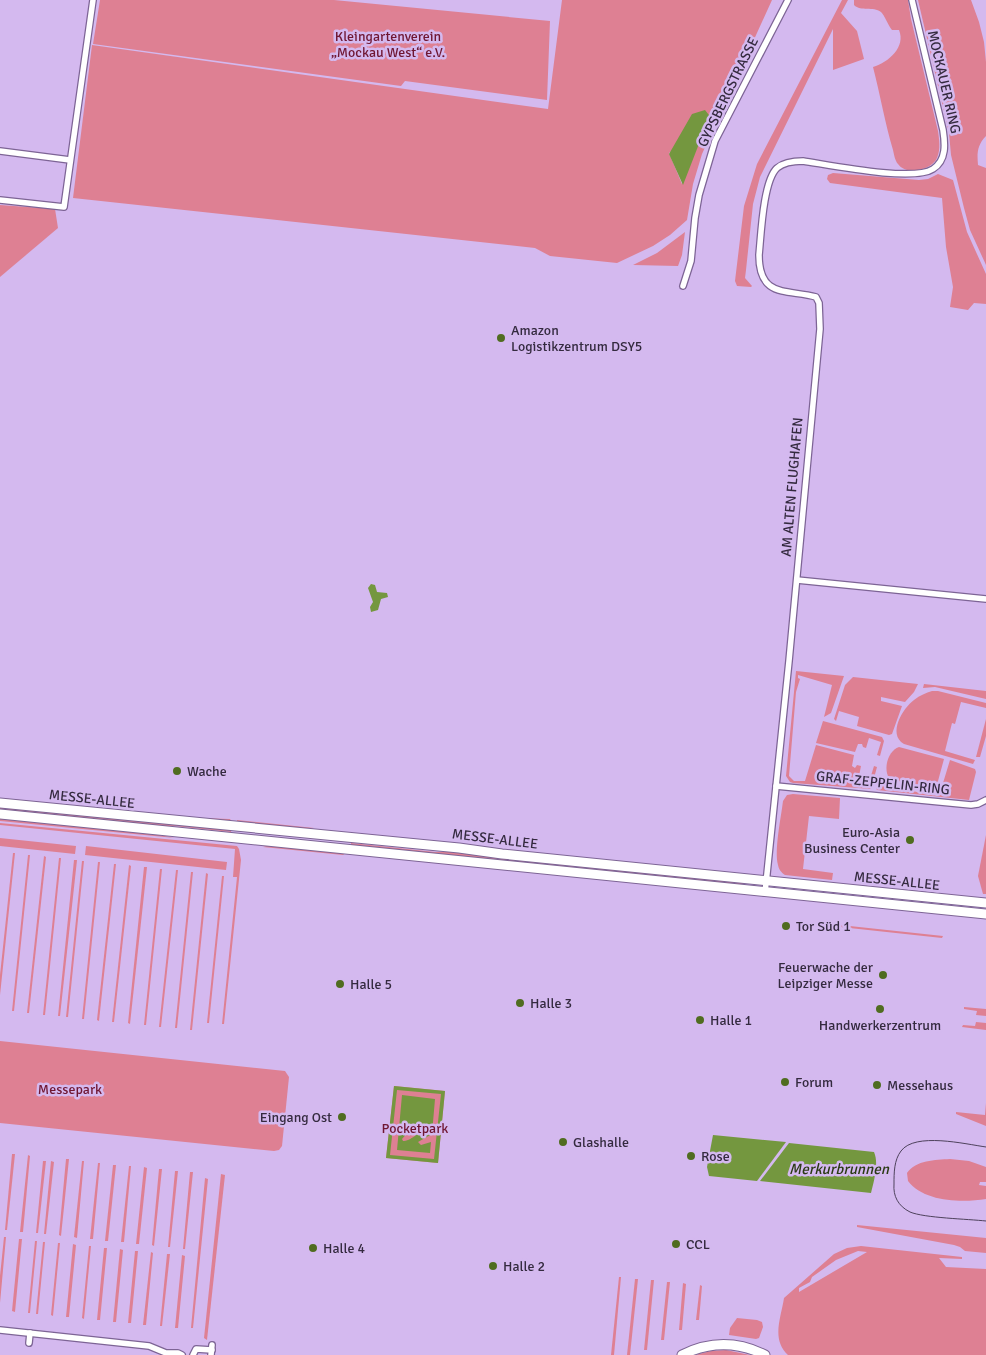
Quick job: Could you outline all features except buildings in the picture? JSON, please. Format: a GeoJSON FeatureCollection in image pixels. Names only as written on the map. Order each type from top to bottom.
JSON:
{"type":"FeatureCollection","features":[{"type":"Feature","properties":{"kind":"main road","name":"MESSE-ALLEE"},"geometry":{"type":"LineString","coordinates":[[0,803],[251,827],[986,904]]}},
{"type":"Feature","properties":{"kind":"main road","name":"MESSE-ALLEE"},"geometry":{"type":"LineString","coordinates":[[0,814],[986,914]]}},
{"type":"Feature","properties":{"kind":"main road"},"geometry":{"type":"LineString","coordinates":[[682,1355],[703,1346],[724,1344],[743,1346],[765,1355]]}},
{"type":"Feature","properties":{"kind":"street"},"geometry":{"type":"LineString","coordinates":[[0,200],[64,207],[93,0]]}},
{"type":"Feature","properties":{"kind":"street","name":"GYPSBERGSTRASSE"},"geometry":{"type":"LineString","coordinates":[[683,286],[691,261],[694,218],[699,195],[715,141],[788,0]]}},
{"type":"Feature","properties":{"kind":"street","name":"MOCKAUER RING"},"geometry":{"type":"LineString","coordinates":[[818,163],[902,174],[916,174],[934,168],[942,159],[945,150],[943,130],[912,0]]}},
{"type":"Feature","properties":{"kind":"street"},"geometry":{"type":"LineString","coordinates":[[0,151],[70,160]]}},
{"type":"Feature","properties":{"kind":"street","name":"AM ALTEN FLUGHAFEN"},"geometry":{"type":"LineString","coordinates":[[765,892],[797,580],[820,329],[819,303],[816,297],[780,291],[772,287],[762,275],[759,266],[759,255],[766,193],[773,174],[778,168],[791,162],[818,163]]}},
{"type":"Feature","properties":{"kind":"street"},"geometry":{"type":"LineString","coordinates":[[797,580],[986,599]]}},
{"type":"Feature","properties":{"kind":"street","name":"GRAF-ZEPPELIN-RING"},"geometry":{"type":"LineString","coordinates":[[776,786],[971,804],[978,804],[986,800]]}},
{"type":"Feature","properties":{"kind":"street"},"geometry":{"type":"LineString","coordinates":[[0,1330],[149,1346],[166,1354],[178,1352],[182,1355]]}},
{"type":"Feature","properties":{"kind":"street"},"geometry":{"type":"LineString","coordinates":[[29,1343],[30,1333]]}},
{"type":"Feature","properties":{"kind":"street"},"geometry":{"type":"LineString","coordinates":[[193,1355],[196,1349],[212,1350]]}},
{"type":"Feature","properties":{"kind":"green space","name":"Kleingartenverein „Mockau West“ e.V."},"geometry":{"type":"Polygon","coordinates":[[[100,0],[334,0],[550,21],[547,100],[405,81],[401,86],[93,44],[100,0]]]}},
{"type":"Feature","properties":{"kind":"green space"},"geometry":{"type":"Polygon","coordinates":[[[562,0],[772,0],[702,154],[693,184],[687,220],[670,235],[653,246],[617,263],[550,256],[535,248],[73,198],[92,45],[548,109],[562,0]],[[712,119],[669,153],[682,184],[704,131],[712,119]]]}},
{"type":"Feature","properties":{"kind":"green space"},"geometry":{"type":"Polygon","coordinates":[[[842,0],[848,0],[841,13],[857,31],[864,59],[833,70],[833,29],[760,177],[753,204],[745,278],[752,286],[737,286],[735,281],[744,206],[757,164],[842,0]]]}},
{"type":"Feature","properties":{"kind":"green space"},"geometry":{"type":"Polygon","coordinates":[[[854,0],[908,0],[938,131],[939,151],[937,158],[930,166],[913,171],[902,168],[896,161],[873,67],[885,62],[895,53],[901,36],[899,30],[892,30],[881,12],[874,9],[857,7],[854,5],[854,0]]]}},
{"type":"Feature","properties":{"kind":"green space"},"geometry":{"type":"Polygon","coordinates":[[[918,0],[971,0],[979,22],[986,62],[986,136],[979,146],[978,165],[986,168],[986,265],[970,230],[964,208],[951,155],[949,133],[918,0]]]}},
{"type":"Feature","properties":{"kind":"green space"},"geometry":{"type":"Polygon","coordinates":[[[833,173],[919,180],[928,179],[938,174],[953,180],[967,232],[986,274],[986,304],[974,303],[968,310],[950,307],[953,287],[946,247],[942,198],[830,183],[827,179],[828,175],[833,173]]]}},
{"type":"Feature","properties":{"kind":"green space"},"geometry":{"type":"Polygon","coordinates":[[[0,205],[55,209],[58,228],[0,277],[0,205]]]}},
{"type":"Feature","properties":{"kind":"green space"},"geometry":{"type":"Polygon","coordinates":[[[685,232],[682,255],[678,266],[633,265],[657,253],[685,232]]]}},
{"type":"Feature","properties":{"kind":"green space"},"geometry":{"type":"Polygon","coordinates":[[[796,671],[844,676],[831,713],[824,717],[832,685],[798,675],[800,679],[796,692],[789,776],[794,781],[805,781],[816,745],[854,755],[852,766],[855,768],[857,765],[861,766],[859,776],[870,779],[874,766],[877,767],[874,778],[869,785],[871,785],[871,789],[793,783],[786,776],[796,671]]]}},
{"type":"Feature","properties":{"kind":"green space"},"geometry":{"type":"Polygon","coordinates":[[[853,677],[918,684],[905,702],[881,697],[881,701],[902,706],[892,734],[889,735],[857,726],[859,717],[839,711],[836,721],[834,719],[845,685],[853,677]]]}},
{"type":"Feature","properties":{"kind":"green space"},"geometry":{"type":"Polygon","coordinates":[[[924,684],[986,691],[986,699],[935,687],[923,688],[924,684]]]}},
{"type":"Feature","properties":{"kind":"green space"},"geometry":{"type":"Polygon","coordinates":[[[932,691],[986,703],[986,708],[961,702],[955,724],[952,723],[945,751],[975,760],[973,764],[904,744],[899,740],[897,734],[898,721],[905,709],[916,698],[932,691]]]}},
{"type":"Feature","properties":{"kind":"green space"},"geometry":{"type":"Polygon","coordinates":[[[986,719],[986,736],[980,757],[976,757],[986,719]]]}},
{"type":"Feature","properties":{"kind":"green space"},"geometry":{"type":"Polygon","coordinates":[[[823,721],[882,737],[884,741],[880,756],[877,755],[881,742],[869,738],[866,748],[862,744],[858,744],[855,752],[816,743],[823,721]]]}},
{"type":"Feature","properties":{"kind":"green space"},"geometry":{"type":"Polygon","coordinates":[[[899,747],[944,759],[935,792],[889,778],[886,769],[889,756],[899,747]]]}},
{"type":"Feature","properties":{"kind":"green space"},"geometry":{"type":"Polygon","coordinates":[[[950,760],[975,769],[976,772],[969,800],[877,790],[876,788],[879,782],[885,780],[924,794],[938,796],[937,793],[940,793],[950,760]]]}},
{"type":"Feature","properties":{"kind":"green space"},"geometry":{"type":"Polygon","coordinates":[[[787,795],[840,798],[839,819],[809,816],[803,869],[833,873],[832,880],[785,875],[779,868],[777,843],[783,801],[787,795]]]}},
{"type":"Feature","properties":{"kind":"green space"},"geometry":{"type":"Polygon","coordinates":[[[0,798],[198,818],[230,819],[232,822],[0,800],[0,798]]]}},
{"type":"Feature","properties":{"kind":"green space"},"geometry":{"type":"Polygon","coordinates":[[[0,808],[232,828],[231,832],[174,826],[147,826],[0,811],[0,808]]]}},
{"type":"Feature","properties":{"kind":"green space"},"geometry":{"type":"Polygon","coordinates":[[[0,817],[143,832],[175,838],[0,821],[0,817]]]}},
{"type":"Feature","properties":{"kind":"green space"},"geometry":{"type":"Polygon","coordinates":[[[237,820],[314,828],[237,823],[237,820]]]}},
{"type":"Feature","properties":{"kind":"green space"},"geometry":{"type":"Polygon","coordinates":[[[0,823],[237,846],[241,860],[224,1024],[222,1024],[237,877],[233,877],[235,849],[0,825],[0,823]]]}},
{"type":"Feature","properties":{"kind":"green space"},"geometry":{"type":"Polygon","coordinates":[[[986,835],[986,894],[983,894],[978,876],[986,835]]]}},
{"type":"Feature","properties":{"kind":"green space"},"geometry":{"type":"Polygon","coordinates":[[[0,838],[76,846],[75,854],[0,846],[0,838]]]}},
{"type":"Feature","properties":{"kind":"green space"},"geometry":{"type":"Polygon","coordinates":[[[351,843],[435,852],[465,852],[744,883],[744,885],[351,847],[351,843]]]}},
{"type":"Feature","properties":{"kind":"green space"},"geometry":{"type":"Polygon","coordinates":[[[270,845],[346,853],[343,855],[263,847],[270,845]]]}},
{"type":"Feature","properties":{"kind":"green space"},"geometry":{"type":"Polygon","coordinates":[[[86,846],[227,862],[226,870],[85,855],[86,846]]]}},
{"type":"Feature","properties":{"kind":"green space"},"geometry":{"type":"Polygon","coordinates":[[[13,853],[15,853],[0,995],[0,975],[13,853]]]}},
{"type":"Feature","properties":{"kind":"green space"},"geometry":{"type":"Polygon","coordinates":[[[28,855],[30,855],[14,1011],[12,1011],[28,855]]]}},
{"type":"Feature","properties":{"kind":"green space"},"geometry":{"type":"Polygon","coordinates":[[[44,856],[46,857],[29,1013],[27,1013],[44,856]]]}},
{"type":"Feature","properties":{"kind":"green space"},"geometry":{"type":"Polygon","coordinates":[[[59,858],[61,858],[45,1015],[43,1015],[59,858]]]}},
{"type":"Feature","properties":{"kind":"green space"},"geometry":{"type":"Polygon","coordinates":[[[74,860],[77,860],[60,1016],[58,1016],[74,860]]]}},
{"type":"Feature","properties":{"kind":"green space"},"geometry":{"type":"Polygon","coordinates":[[[82,861],[84,861],[68,1017],[66,1017],[82,861]]]}},
{"type":"Feature","properties":{"kind":"green space"},"geometry":{"type":"Polygon","coordinates":[[[98,862],[100,862],[84,1019],[82,1019],[98,862]]]}},
{"type":"Feature","properties":{"kind":"green space"},"geometry":{"type":"Polygon","coordinates":[[[114,864],[116,864],[99,1021],[97,1020],[114,864]]]}},
{"type":"Feature","properties":{"kind":"green space"},"geometry":{"type":"Polygon","coordinates":[[[129,865],[131,866],[114,1022],[112,1022],[129,865]]]}},
{"type":"Feature","properties":{"kind":"green space"},"geometry":{"type":"Polygon","coordinates":[[[144,867],[147,867],[130,1024],[128,1023],[144,867]]]}},
{"type":"Feature","properties":{"kind":"green space"},"geometry":{"type":"Polygon","coordinates":[[[160,869],[162,869],[146,1025],[144,1025],[160,869]]]}},
{"type":"Feature","properties":{"kind":"green space"},"geometry":{"type":"Polygon","coordinates":[[[176,870],[178,870],[161,1027],[159,1027],[176,870]]]}},
{"type":"Feature","properties":{"kind":"green space"},"geometry":{"type":"Polygon","coordinates":[[[191,872],[193,872],[177,1028],[175,1028],[191,872]]]}},
{"type":"Feature","properties":{"kind":"green space"},"geometry":{"type":"Polygon","coordinates":[[[206,873],[208,874],[192,1030],[190,1030],[206,873]]]}},
{"type":"Feature","properties":{"kind":"green space"},"geometry":{"type":"Polygon","coordinates":[[[222,876],[224,876],[209,1023],[207,1023],[222,876]]]}},
{"type":"Feature","properties":{"kind":"green space"},"geometry":{"type":"Polygon","coordinates":[[[831,924],[943,936],[942,938],[831,926],[831,924]]]}},
{"type":"Feature","properties":{"kind":"green space"},"geometry":{"type":"Polygon","coordinates":[[[964,1007],[986,1009],[986,1016],[976,1015],[977,1011],[964,1009],[964,1007]]]}},
{"type":"Feature","properties":{"kind":"green space"},"geometry":{"type":"Polygon","coordinates":[[[976,1022],[986,1023],[986,1030],[962,1027],[963,1025],[975,1026],[976,1022]]]}},
{"type":"Feature","properties":{"kind":"green space","name":"Messepark"},"geometry":{"type":"Polygon","coordinates":[[[0,1041],[285,1071],[289,1077],[282,1146],[279,1150],[274,1151],[0,1123],[0,1041]]]}},
{"type":"Feature","properties":{"kind":"green space","name":"Pocketpark"},"geometry":{"type":"Polygon","coordinates":[[[394,1086],[445,1091],[438,1163],[386,1158],[394,1086]]]}},
{"type":"Feature","properties":{"kind":"green space"},"geometry":{"type":"Polygon","coordinates":[[[986,1103],[986,1126],[956,1114],[956,1112],[985,1115],[986,1103]]]}},
{"type":"Feature","properties":{"kind":"green space"},"geometry":{"type":"Polygon","coordinates":[[[12,1154],[15,1154],[7,1230],[5,1230],[12,1154]]]}},
{"type":"Feature","properties":{"kind":"green space"},"geometry":{"type":"Polygon","coordinates":[[[28,1155],[30,1156],[23,1232],[20,1232],[28,1155]]]}},
{"type":"Feature","properties":{"kind":"green space"},"geometry":{"type":"Polygon","coordinates":[[[66,1159],[69,1159],[61,1236],[59,1235],[66,1159]]]}},
{"type":"Feature","properties":{"kind":"green space"},"geometry":{"type":"Polygon","coordinates":[[[950,1159],[969,1161],[986,1167],[986,1182],[980,1182],[979,1185],[986,1186],[986,1199],[955,1201],[933,1197],[915,1188],[908,1181],[907,1173],[915,1165],[950,1159]]]}},
{"type":"Feature","properties":{"kind":"green space"},"geometry":{"type":"Polygon","coordinates":[[[43,1161],[46,1161],[38,1233],[36,1233],[43,1161]]]}},
{"type":"Feature","properties":{"kind":"green space"},"geometry":{"type":"Polygon","coordinates":[[[51,1161],[54,1162],[46,1234],[44,1234],[51,1161]]]}},
{"type":"Feature","properties":{"kind":"green space"},"geometry":{"type":"Polygon","coordinates":[[[82,1161],[84,1161],[77,1238],[74,1237],[82,1161]]]}},
{"type":"Feature","properties":{"kind":"green space"},"geometry":{"type":"Polygon","coordinates":[[[98,1163],[100,1163],[93,1239],[90,1239],[98,1163]]]}},
{"type":"Feature","properties":{"kind":"green space"},"geometry":{"type":"Polygon","coordinates":[[[113,1165],[116,1165],[108,1241],[105,1241],[113,1165]]]}},
{"type":"Feature","properties":{"kind":"green space"},"geometry":{"type":"Polygon","coordinates":[[[129,1166],[131,1166],[124,1242],[121,1242],[129,1166]]]}},
{"type":"Feature","properties":{"kind":"green space"},"geometry":{"type":"Polygon","coordinates":[[[144,1167],[147,1168],[139,1244],[136,1244],[144,1167]]]}},
{"type":"Feature","properties":{"kind":"green space"},"geometry":{"type":"Polygon","coordinates":[[[159,1169],[162,1169],[154,1246],[152,1245],[159,1169]]]}},
{"type":"Feature","properties":{"kind":"green space"},"geometry":{"type":"Polygon","coordinates":[[[175,1171],[178,1171],[170,1247],[168,1247],[175,1171]]]}},
{"type":"Feature","properties":{"kind":"green space"},"geometry":{"type":"Polygon","coordinates":[[[190,1172],[193,1172],[185,1249],[183,1249],[190,1172]]]}},
{"type":"Feature","properties":{"kind":"green space"},"geometry":{"type":"Polygon","coordinates":[[[221,1174],[225,1175],[207,1340],[204,1338],[221,1174]]]}},
{"type":"Feature","properties":{"kind":"green space"},"geometry":{"type":"Polygon","coordinates":[[[205,1178],[208,1179],[193,1328],[191,1328],[205,1178]]]}},
{"type":"Feature","properties":{"kind":"green space"},"geometry":{"type":"Polygon","coordinates":[[[857,1225],[986,1238],[986,1253],[965,1251],[954,1245],[857,1227],[857,1225]]]}},
{"type":"Feature","properties":{"kind":"green space"},"geometry":{"type":"Polygon","coordinates":[[[4,1237],[6,1237],[0,1303],[0,1276],[4,1237]]]}},
{"type":"Feature","properties":{"kind":"green space"},"geometry":{"type":"Polygon","coordinates":[[[19,1239],[22,1239],[15,1312],[12,1311],[19,1239]]]}},
{"type":"Feature","properties":{"kind":"green space"},"geometry":{"type":"Polygon","coordinates":[[[35,1241],[37,1241],[30,1313],[28,1313],[35,1241]]]}},
{"type":"Feature","properties":{"kind":"green space"},"geometry":{"type":"Polygon","coordinates":[[[43,1242],[45,1242],[38,1314],[36,1314],[43,1242]]]}},
{"type":"Feature","properties":{"kind":"green space"},"geometry":{"type":"Polygon","coordinates":[[[58,1243],[60,1243],[53,1316],[51,1315],[58,1243]]]}},
{"type":"Feature","properties":{"kind":"green space"},"geometry":{"type":"Polygon","coordinates":[[[73,1244],[76,1245],[69,1317],[66,1317],[73,1244]]]}},
{"type":"Feature","properties":{"kind":"green space"},"geometry":{"type":"Polygon","coordinates":[[[89,1246],[91,1246],[84,1319],[82,1318],[89,1246]]]}},
{"type":"Feature","properties":{"kind":"green space"},"geometry":{"type":"Polygon","coordinates":[[[861,1246],[962,1257],[962,1259],[939,1258],[946,1267],[986,1269],[986,1355],[788,1355],[783,1349],[778,1335],[784,1298],[834,1254],[847,1248],[861,1246]],[[858,1251],[836,1260],[812,1277],[810,1282],[799,1288],[799,1292],[867,1252],[858,1251]]]}},
{"type":"Feature","properties":{"kind":"green space"},"geometry":{"type":"Polygon","coordinates":[[[104,1248],[107,1248],[100,1320],[97,1320],[104,1248]]]}},
{"type":"Feature","properties":{"kind":"green space"},"geometry":{"type":"Polygon","coordinates":[[[120,1249],[123,1250],[116,1322],[113,1322],[120,1249]]]}},
{"type":"Feature","properties":{"kind":"green space"},"geometry":{"type":"Polygon","coordinates":[[[135,1251],[138,1251],[131,1323],[128,1323],[135,1251]]]}},
{"type":"Feature","properties":{"kind":"green space"},"geometry":{"type":"Polygon","coordinates":[[[151,1252],[153,1253],[146,1325],[143,1325],[151,1252]]]}},
{"type":"Feature","properties":{"kind":"green space"},"geometry":{"type":"Polygon","coordinates":[[[167,1254],[170,1254],[162,1326],[160,1326],[167,1254]]]}},
{"type":"Feature","properties":{"kind":"green space"},"geometry":{"type":"Polygon","coordinates":[[[182,1255],[185,1256],[178,1328],[175,1328],[182,1255]]]}},
{"type":"Feature","properties":{"kind":"green space"},"geometry":{"type":"Polygon","coordinates":[[[619,1277],[621,1277],[614,1355],[611,1355],[619,1277]]]}},
{"type":"Feature","properties":{"kind":"green space"},"geometry":{"type":"Polygon","coordinates":[[[635,1279],[638,1279],[630,1355],[627,1355],[635,1279]]]}},
{"type":"Feature","properties":{"kind":"green space"},"geometry":{"type":"Polygon","coordinates":[[[651,1280],[654,1280],[647,1350],[644,1350],[651,1280]]]}},
{"type":"Feature","properties":{"kind":"green space"},"geometry":{"type":"Polygon","coordinates":[[[667,1282],[670,1282],[664,1340],[661,1340],[667,1282]]]}},
{"type":"Feature","properties":{"kind":"green space"},"geometry":{"type":"Polygon","coordinates":[[[683,1283],[686,1284],[682,1330],[679,1330],[683,1283]]]}},
{"type":"Feature","properties":{"kind":"green space"},"geometry":{"type":"Polygon","coordinates":[[[700,1285],[702,1286],[699,1320],[696,1320],[700,1285]]]}},
{"type":"Feature","properties":{"kind":"green space"},"geometry":{"type":"Polygon","coordinates":[[[737,1318],[762,1322],[763,1327],[759,1338],[729,1335],[730,1328],[737,1318]]]}},
{"type":"Feature","properties":{"kind":"green space"},"geometry":{"type":"Polygon","coordinates":[[[726,1350],[750,1355],[695,1355],[711,1351],[726,1350]]]}},
{"type":"Feature","properties":{"kind":"water"},"geometry":{"type":"Polygon","coordinates":[[[705,110],[712,119],[704,131],[683,185],[669,154],[692,114],[705,110]]]}},
{"type":"Feature","properties":{"kind":"water"},"geometry":{"type":"Polygon","coordinates":[[[371,584],[375,585],[377,592],[387,593],[388,597],[381,599],[378,610],[371,612],[370,607],[373,602],[368,588],[371,584]]]}},
{"type":"Feature","properties":{"kind":"water"},"geometry":{"type":"Polygon","coordinates":[[[394,1086],[445,1091],[438,1163],[386,1158],[394,1086]],[[397,1090],[390,1155],[434,1159],[441,1094],[397,1090]]]}},
{"type":"Feature","properties":{"kind":"water"},"geometry":{"type":"Polygon","coordinates":[[[402,1095],[435,1099],[432,1134],[418,1142],[421,1145],[431,1142],[430,1153],[397,1150],[402,1095]],[[417,1124],[402,1139],[403,1141],[415,1136],[421,1129],[421,1126],[417,1124]]]}},
{"type":"Feature","properties":{"kind":"water"},"geometry":{"type":"Polygon","coordinates":[[[713,1135],[786,1142],[757,1181],[709,1176],[707,1167],[713,1135]]]}},
{"type":"Feature","properties":{"kind":"water","name":"Merkurbrunnen"},"geometry":{"type":"Polygon","coordinates":[[[789,1143],[874,1152],[876,1167],[871,1193],[760,1181],[789,1143]]]}},
{"type":"Feature","properties":{"kind":"tram line"},"geometry":{"type":"LineString","coordinates":[[986,1147],[941,1141],[917,1142],[908,1145],[901,1151],[894,1171],[895,1197],[906,1210],[935,1217],[986,1221]]}},
{"type":"Feature","properties":{"kind":"place","name":"Amazon Logistikzentrum DSY5"},"geometry":{"type":"Point","coordinates":[501,338]}},
{"type":"Feature","properties":{"kind":"place","name":"Wache"},"geometry":{"type":"Point","coordinates":[177,771]}},
{"type":"Feature","properties":{"kind":"place","name":"Euro-Asia Business Center"},"geometry":{"type":"Point","coordinates":[910,840]}},
{"type":"Feature","properties":{"kind":"place","name":"Tor Süd 1"},"geometry":{"type":"Point","coordinates":[786,926]}},
{"type":"Feature","properties":{"kind":"place","name":"Feuerwache der Leipziger Messe"},"geometry":{"type":"Point","coordinates":[883,975]}},
{"type":"Feature","properties":{"kind":"place","name":"Halle 5"},"geometry":{"type":"Point","coordinates":[340,984]}},
{"type":"Feature","properties":{"kind":"place","name":"Halle 3"},"geometry":{"type":"Point","coordinates":[520,1003]}},
{"type":"Feature","properties":{"kind":"place","name":"Handwerkerzentrum"},"geometry":{"type":"Point","coordinates":[880,1009]}},
{"type":"Feature","properties":{"kind":"place","name":"Halle 1"},"geometry":{"type":"Point","coordinates":[700,1020]}},
{"type":"Feature","properties":{"kind":"place","name":"Forum"},"geometry":{"type":"Point","coordinates":[785,1082]}},
{"type":"Feature","properties":{"kind":"place","name":"Messehaus"},"geometry":{"type":"Point","coordinates":[877,1085]}},
{"type":"Feature","properties":{"kind":"place","name":"Eingang Ost"},"geometry":{"type":"Point","coordinates":[342,1117]}},
{"type":"Feature","properties":{"kind":"place","name":"Glashalle"},"geometry":{"type":"Point","coordinates":[563,1142]}},
{"type":"Feature","properties":{"kind":"place","name":"Rose"},"geometry":{"type":"Point","coordinates":[691,1156]}},
{"type":"Feature","properties":{"kind":"place","name":"CCL"},"geometry":{"type":"Point","coordinates":[676,1244]}},
{"type":"Feature","properties":{"kind":"place","name":"Halle 4"},"geometry":{"type":"Point","coordinates":[313,1248]}},
{"type":"Feature","properties":{"kind":"place","name":"Halle 2"},"geometry":{"type":"Point","coordinates":[493,1266]}}]}
